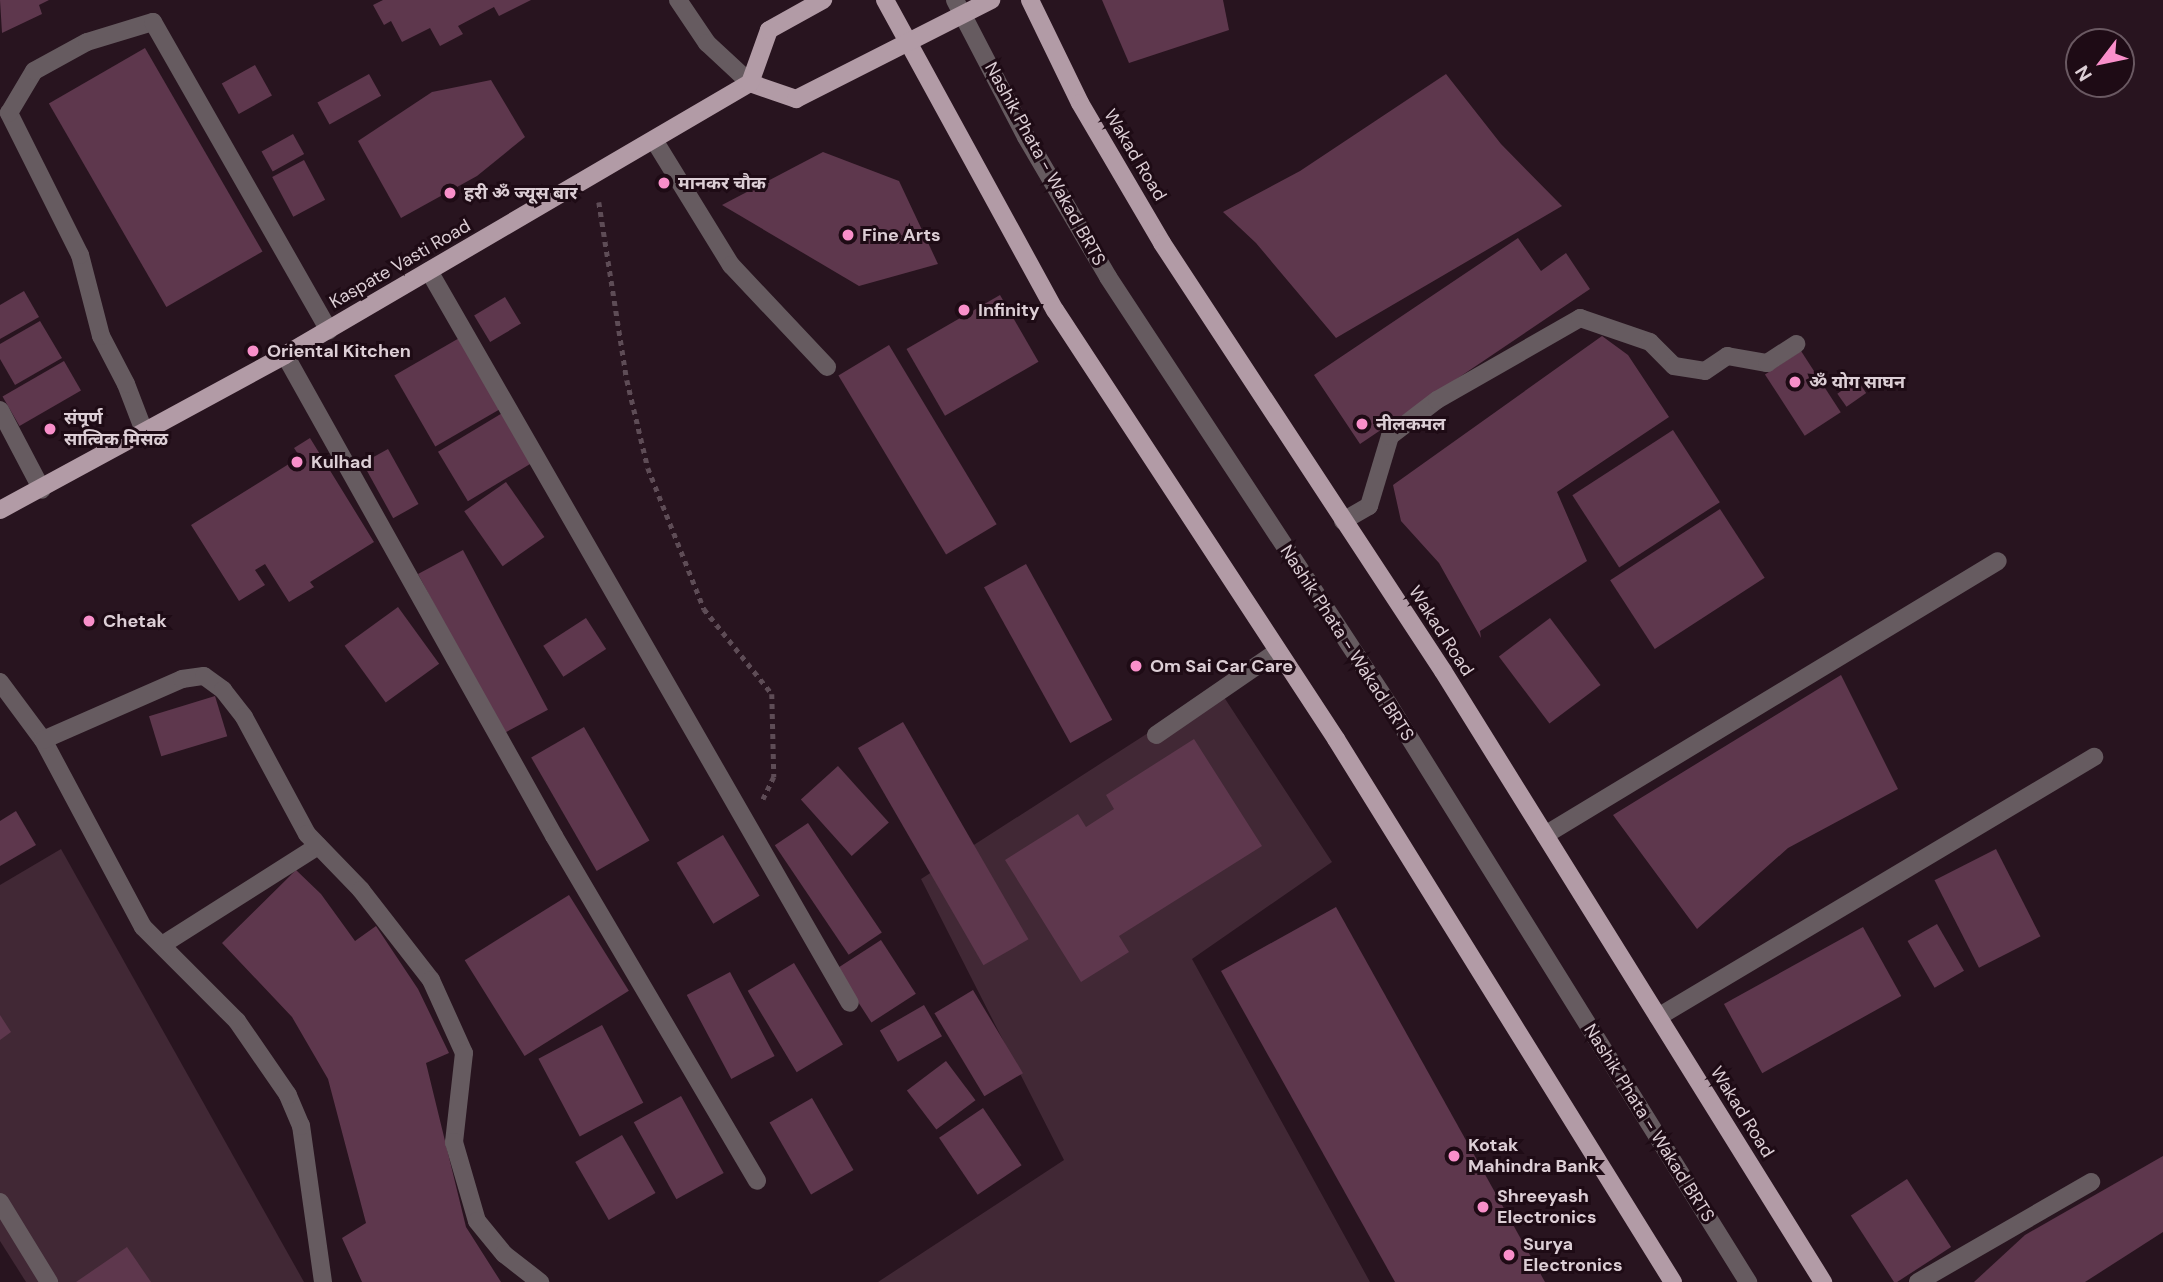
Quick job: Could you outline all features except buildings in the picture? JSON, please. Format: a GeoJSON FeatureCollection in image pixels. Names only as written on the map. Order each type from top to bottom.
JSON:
{"type":"FeatureCollection","features":[{"type":"Feature","properties":{"kind":"main road"},"geometry":{"type":"LineString","coordinates":[[823,0],[769,30],[750,83],[796,99],[907,45],[959,7],[991,0]]}},
{"type":"Feature","properties":{"kind":"main road"},"geometry":{"type":"LineString","coordinates":[[884,0],[1055,310],[1278,651],[1674,1282]]}},
{"type":"Feature","properties":{"kind":"main road","name":"Wakad Road"},"geometry":{"type":"LineString","coordinates":[[1030,0],[1080,103],[1162,243],[1545,835],[1823,1282]]}},
{"type":"Feature","properties":{"kind":"main road","name":"Kaspate Vasti Road"},"geometry":{"type":"LineString","coordinates":[[0,510],[42,490],[329,330],[750,83]]}},
{"type":"Feature","properties":{"kind":"street"},"geometry":{"type":"LineString","coordinates":[[678,0],[707,43],[750,83]]}},
{"type":"Feature","properties":{"kind":"street","name":"Nashik Phata - Wakad BRTS"},"geometry":{"type":"LineString","coordinates":[[959,7],[1026,137],[1108,277],[1389,705],[1748,1282]]}},
{"type":"Feature","properties":{"kind":"street"},"geometry":{"type":"LineString","coordinates":[[144,431],[101,336],[80,255],[9,113],[34,71],[88,42],[153,22],[329,330]]}},
{"type":"Feature","properties":{"kind":"street"},"geometry":{"type":"LineString","coordinates":[[654,140],[731,265],[827,367]]}},
{"type":"Feature","properties":{"kind":"street"},"geometry":{"type":"LineString","coordinates":[[429,271],[850,1003]]}},
{"type":"Feature","properties":{"kind":"street"},"geometry":{"type":"LineString","coordinates":[[1343,521],[1370,506],[1390,436],[1437,400],[1580,318],[1650,342],[1674,366],[1705,371],[1727,356],[1767,363],[1796,344]]}},
{"type":"Feature","properties":{"kind":"street"},"geometry":{"type":"LineString","coordinates":[[285,355],[554,836],[757,1181]]}},
{"type":"Feature","properties":{"kind":"street"},"geometry":{"type":"LineString","coordinates":[[0,410],[42,490]]}},
{"type":"Feature","properties":{"kind":"street"},"geometry":{"type":"LineString","coordinates":[[1545,835],[1998,561]]}},
{"type":"Feature","properties":{"kind":"street"},"geometry":{"type":"LineString","coordinates":[[1156,735],[1278,651]]}},
{"type":"Feature","properties":{"kind":"street"},"geometry":{"type":"LineString","coordinates":[[43,740],[182,679],[204,676],[223,690],[244,717],[307,834],[361,890],[431,980],[464,1052],[454,1142],[477,1221],[504,1254],[540,1282]]}},
{"type":"Feature","properties":{"kind":"street"},"geometry":{"type":"LineString","coordinates":[[0,682],[43,740],[125,899],[162,945],[237,1021],[288,1095],[301,1126],[323,1282]]}},
{"type":"Feature","properties":{"kind":"street"},"geometry":{"type":"LineString","coordinates":[[1658,1017],[2094,757]]}},
{"type":"Feature","properties":{"kind":"street"},"geometry":{"type":"LineString","coordinates":[[162,945],[318,846]]}},
{"type":"Feature","properties":{"kind":"street"},"geometry":{"type":"LineString","coordinates":[[1918,1282],[2091,1182]]}},
{"type":"Feature","properties":{"kind":"street"},"geometry":{"type":"LineString","coordinates":[[0,1202],[49,1282]]}},
{"type":"Feature","properties":{"kind":"path"},"geometry":{"type":"LineString","coordinates":[[595,175],[627,380],[648,468],[704,609],[772,694],[774,777],[750,829]]}},
{"type":"Feature","properties":{"kind":"shaded area"},"geometry":{"type":"Polygon","coordinates":[[[1218,688],[1332,862],[1192,959],[1370,1282],[878,1282],[1064,1160],[921,879],[1218,688]]]}},
{"type":"Feature","properties":{"kind":"shaded area"},"geometry":{"type":"Polygon","coordinates":[[[61,849],[304,1282],[26,1282],[0,1241],[0,885],[61,849]]]}},
{"type":"Feature","properties":{"kind":"place","name":"मानकर चौक"},"geometry":{"type":"Point","coordinates":[664,183]}},
{"type":"Feature","properties":{"kind":"place","name":"हरी ॐ ज्यूस बार"},"geometry":{"type":"Point","coordinates":[450,193]}},
{"type":"Feature","properties":{"kind":"place","name":"Fine Arts"},"geometry":{"type":"Point","coordinates":[848,235]}},
{"type":"Feature","properties":{"kind":"place","name":"Infinity"},"geometry":{"type":"Point","coordinates":[964,310]}},
{"type":"Feature","properties":{"kind":"place","name":"Oriental Kitchen"},"geometry":{"type":"Point","coordinates":[253,351]}},
{"type":"Feature","properties":{"kind":"place","name":"ॐ योग साघन"},"geometry":{"type":"Point","coordinates":[1795,382]}},
{"type":"Feature","properties":{"kind":"place","name":"नीलकमल"},"geometry":{"type":"Point","coordinates":[1362,424]}},
{"type":"Feature","properties":{"kind":"place","name":"संपूर्ण सात्विक मिसळ"},"geometry":{"type":"Point","coordinates":[50,429]}},
{"type":"Feature","properties":{"kind":"place","name":"Kulhad"},"geometry":{"type":"Point","coordinates":[297,462]}},
{"type":"Feature","properties":{"kind":"place","name":"Chetak"},"geometry":{"type":"Point","coordinates":[89,621]}},
{"type":"Feature","properties":{"kind":"place","name":"Om Sai Car Care"},"geometry":{"type":"Point","coordinates":[1136,666]}},
{"type":"Feature","properties":{"kind":"place","name":"Kotak Mahindra Bank"},"geometry":{"type":"Point","coordinates":[1454,1156]}},
{"type":"Feature","properties":{"kind":"place","name":"Shreeyash Electronics"},"geometry":{"type":"Point","coordinates":[1483,1207]}},
{"type":"Feature","properties":{"kind":"place","name":"Surya Electronics"},"geometry":{"type":"Point","coordinates":[1509,1255]}}]}
